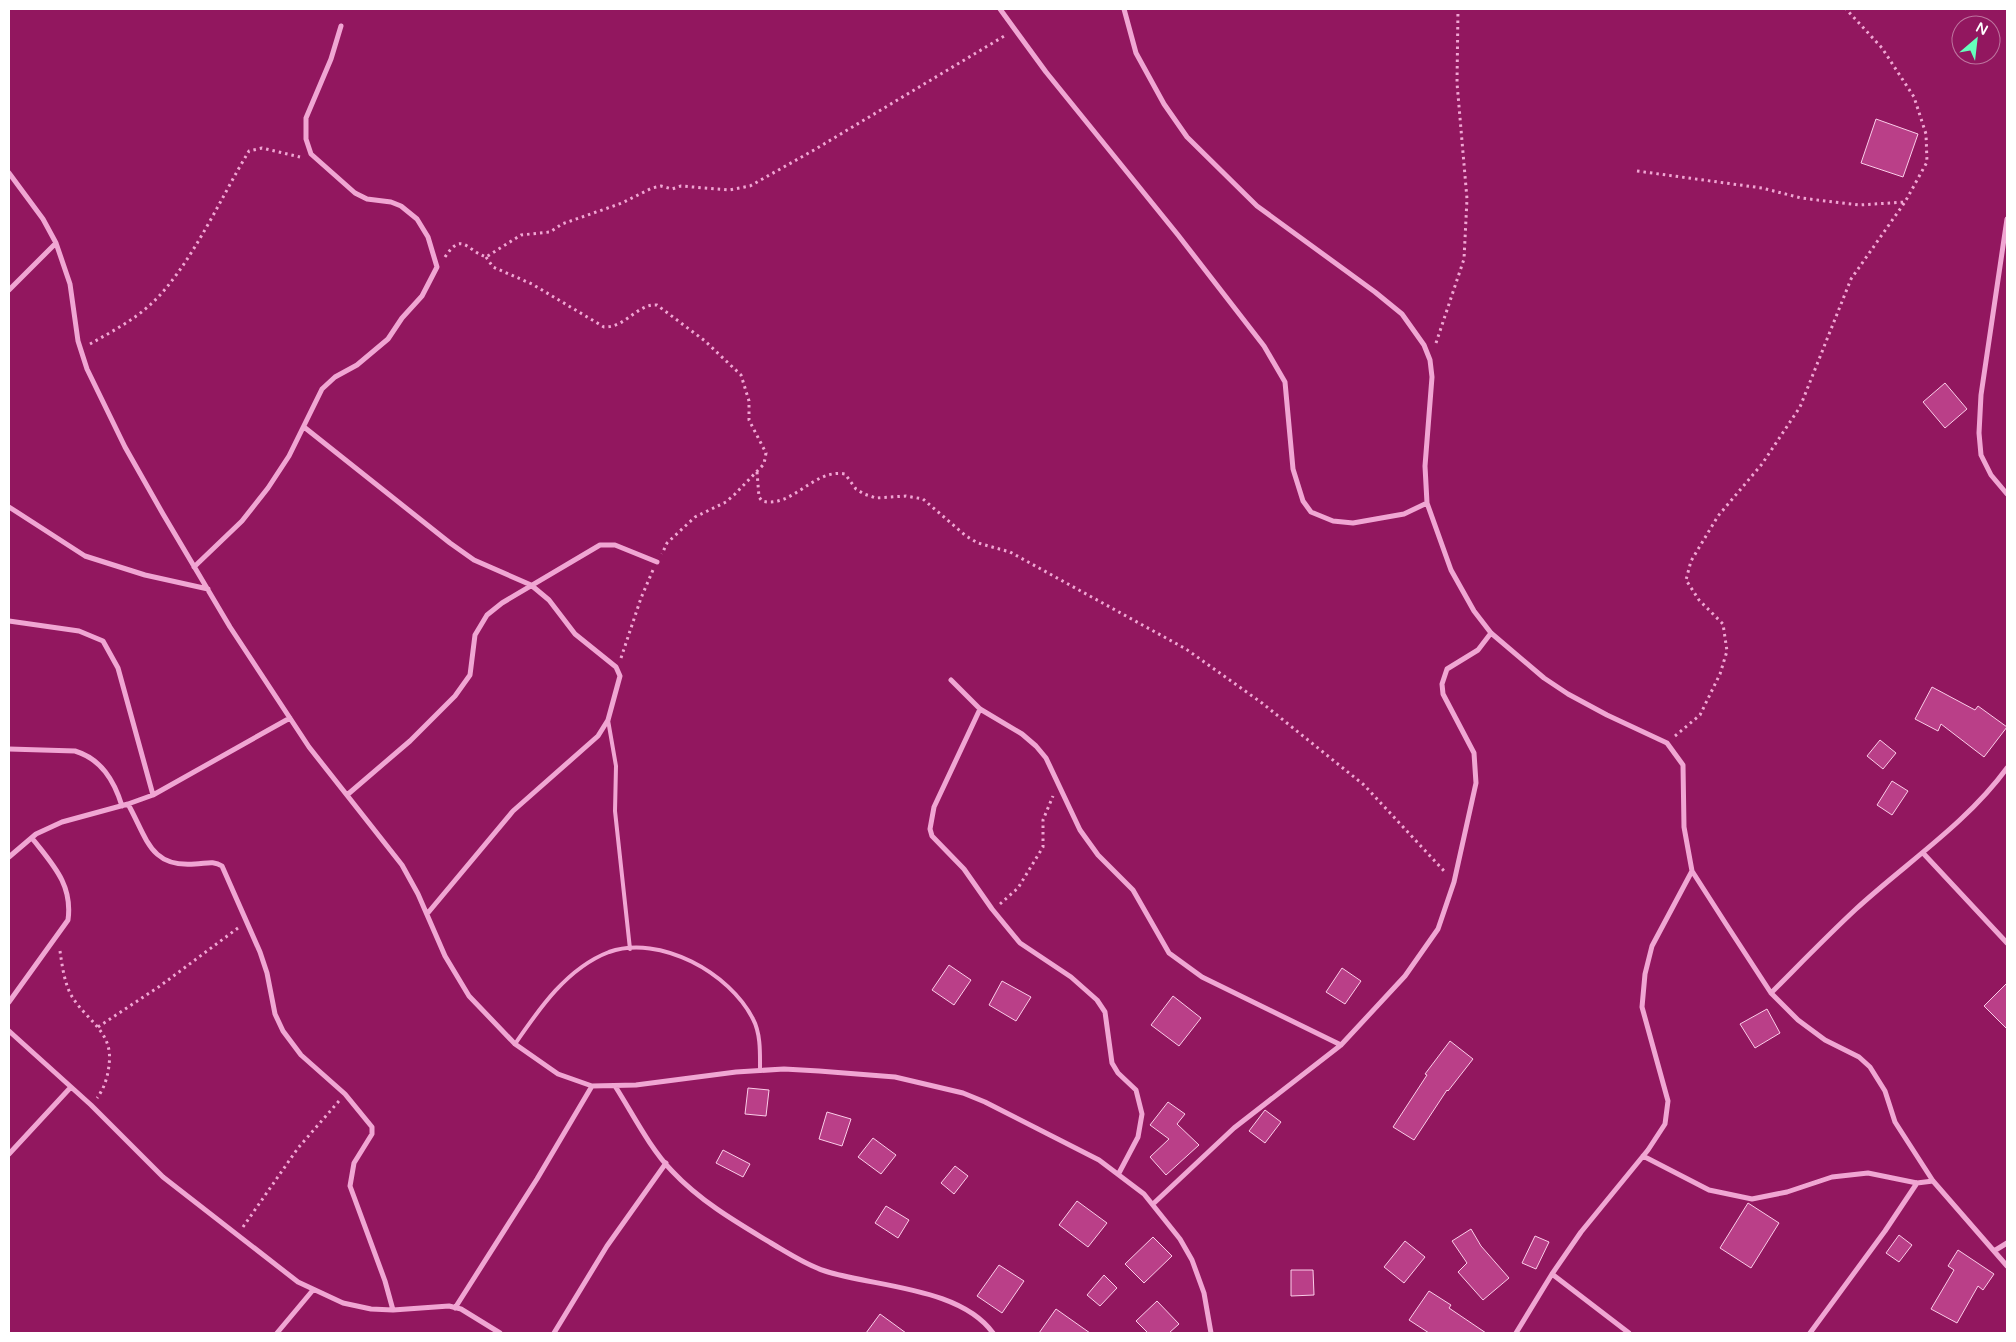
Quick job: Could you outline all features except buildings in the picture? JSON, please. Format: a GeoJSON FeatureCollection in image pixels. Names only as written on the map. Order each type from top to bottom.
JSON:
{"type":"FeatureCollection","features":[{"type":"Feature","properties":{"kind":"street"},"geometry":{"type":"LineString","coordinates":[[1000,9],[1046,72],[1178,235],[1264,346],[1285,382],[1293,469],[1304,501],[1311,512],[1333,521],[1353,524],[1404,514],[1427,503]]}},
{"type":"Feature","properties":{"kind":"street"},"geometry":{"type":"LineString","coordinates":[[1124,9],[1136,53],[1164,104],[1187,137],[1257,206],[1367,286],[1402,314],[1417,332],[1430,360],[1432,377],[1425,466],[1427,503],[1451,570],[1469,604],[1491,633],[1544,678],[1568,694],[1667,743],[1683,766],[1684,827],[1692,870],[1772,993],[1798,1020],[1825,1040],[1859,1057],[1870,1067],[1885,1091],[1895,1122],[1933,1182],[2007,1266]]}},
{"type":"Feature","properties":{"kind":"street"},"geometry":{"type":"LineString","coordinates":[[194,567],[242,521],[268,488],[304,426],[322,389],[328,382],[357,365],[388,339],[402,318],[422,296],[437,267],[428,237],[417,218],[401,206],[355,193],[311,154],[306,139],[306,118],[332,59],[341,26]]}},
{"type":"Feature","properties":{"kind":"street"},"geometry":{"type":"LineString","coordinates":[[9,174],[43,220],[56,243],[70,284],[81,349],[96,390],[125,447],[194,567],[309,747],[402,865],[427,914],[445,956],[469,996],[515,1044],[558,1074],[592,1086],[615,1086],[760,1071],[819,1071],[895,1077],[963,1094],[1050,1133],[1119,1173],[1154,1204],[1180,1239],[1192,1260],[1204,1294],[1212,1333]]}},
{"type":"Feature","properties":{"kind":"street"},"geometry":{"type":"LineString","coordinates":[[2007,218],[1981,395],[1979,433],[1981,455],[1991,475],[2007,494]]}},
{"type":"Feature","properties":{"kind":"street"},"geometry":{"type":"LineString","coordinates":[[9,290],[56,243]]}},
{"type":"Feature","properties":{"kind":"street"},"geometry":{"type":"LineString","coordinates":[[304,426],[450,544],[474,560],[531,585],[549,600],[575,634],[616,667],[620,676],[608,720],[598,736],[513,811],[427,914]]}},
{"type":"Feature","properties":{"kind":"street"},"geometry":{"type":"LineString","coordinates":[[9,507],[86,556],[145,575],[208,589]]}},
{"type":"Feature","properties":{"kind":"street"},"geometry":{"type":"LineString","coordinates":[[347,795],[410,741],[455,696],[470,675],[476,635],[480,625],[502,603],[600,545],[615,545],[657,562]]}},
{"type":"Feature","properties":{"kind":"street"},"geometry":{"type":"LineString","coordinates":[[9,621],[79,632],[104,641],[118,668],[153,794]]}},
{"type":"Feature","properties":{"kind":"street"},"geometry":{"type":"LineString","coordinates":[[1154,1204],[1234,1128],[1341,1045],[1405,976],[1438,929],[1454,882],[1476,782],[1474,753],[1442,694],[1442,684],[1447,669],[1478,650],[1491,633]]}},
{"type":"Feature","properties":{"kind":"street"},"geometry":{"type":"LineString","coordinates":[[951,680],[980,708],[1022,734],[1046,758],[1080,830],[1098,855],[1133,890],[1168,953],[1182,965],[1202,977],[1341,1045]]}},
{"type":"Feature","properties":{"kind":"street"},"geometry":{"type":"LineString","coordinates":[[980,708],[934,806],[930,829],[932,836],[964,869],[992,909],[1020,943],[1071,977],[1097,1000],[1105,1012],[1112,1063],[1118,1074],[1136,1090],[1142,1114],[1138,1137],[1119,1173]]}},
{"type":"Feature","properties":{"kind":"street"},"geometry":{"type":"LineString","coordinates":[[9,857],[32,838],[62,822],[125,805],[153,794],[290,718]]}},
{"type":"Feature","properties":{"kind":"street"},"geometry":{"type":"LineString","coordinates":[[9,749],[85,754],[107,772],[152,849],[160,857],[177,866],[215,862],[222,866],[247,921],[267,973],[275,1014],[283,1031],[300,1055],[345,1094],[372,1127],[372,1134],[354,1163],[350,1186],[393,1310]]}},
{"type":"Feature","properties":{"kind":"street"},"geometry":{"type":"LineString","coordinates":[[1772,993],[1856,909],[1922,853],[1974,804],[2007,768]]}},
{"type":"Feature","properties":{"kind":"street"},"geometry":{"type":"LineString","coordinates":[[9,1002],[68,920],[70,906],[68,892],[57,871],[32,838]]}},
{"type":"Feature","properties":{"kind":"street"},"geometry":{"type":"LineString","coordinates":[[1922,853],[2007,943]]}},
{"type":"Feature","properties":{"kind":"street"},"geometry":{"type":"LineString","coordinates":[[1516,1333],[1552,1274],[1581,1232],[1665,1124],[1668,1101],[1642,1007],[1645,974],[1652,946],[1692,870]]}},
{"type":"Feature","properties":{"kind":"street"},"geometry":{"type":"LineString","coordinates":[[9,1030],[91,1105],[164,1177],[278,1268],[313,1290],[343,1303],[371,1309],[455,1308],[468,1313],[500,1333]]}},
{"type":"Feature","properties":{"kind":"street"},"geometry":{"type":"LineString","coordinates":[[455,1308],[537,1179],[592,1086]]}},
{"type":"Feature","properties":{"kind":"street"},"geometry":{"type":"LineString","coordinates":[[615,1086],[666,1163],[693,1191],[722,1213],[793,1256],[824,1271],[902,1288],[950,1303],[976,1317],[993,1333]]}},
{"type":"Feature","properties":{"kind":"street"},"geometry":{"type":"LineString","coordinates":[[9,1154],[71,1087]]}},
{"type":"Feature","properties":{"kind":"street"},"geometry":{"type":"LineString","coordinates":[[1642,1156],[1709,1190],[1752,1199],[1788,1192],[1832,1177],[1868,1173],[1918,1183],[1933,1182]]}},
{"type":"Feature","properties":{"kind":"street"},"geometry":{"type":"LineString","coordinates":[[554,1333],[607,1246],[666,1163]]}},
{"type":"Feature","properties":{"kind":"street"},"geometry":{"type":"LineString","coordinates":[[1810,1333],[1886,1231],[1918,1183]]}},
{"type":"Feature","properties":{"kind":"street"},"geometry":{"type":"LineString","coordinates":[[1994,1251],[2007,1243]]}},
{"type":"Feature","properties":{"kind":"street"},"geometry":{"type":"LineString","coordinates":[[1552,1274],[1629,1333]]}},
{"type":"Feature","properties":{"kind":"street"},"geometry":{"type":"LineString","coordinates":[[277,1333],[313,1290]]}},
{"type":"Feature","properties":{"kind":"lane"},"geometry":{"type":"LineString","coordinates":[[608,720],[616,766],[615,811],[630,949]]}},
{"type":"Feature","properties":{"kind":"lane"},"geometry":{"type":"LineString","coordinates":[[515,1044],[539,1009],[587,963],[610,952],[630,949],[665,951],[679,956],[717,977],[740,998],[754,1021],[760,1051],[760,1071]]}},
{"type":"Feature","properties":{"kind":"path"},"geometry":{"type":"LineString","coordinates":[[1430,360],[1464,259],[1467,199],[1457,83],[1458,9]]}},
{"type":"Feature","properties":{"kind":"path"},"geometry":{"type":"LineString","coordinates":[[1667,743],[1700,715],[1720,674],[1728,651],[1723,624],[1699,600],[1686,580],[1691,561],[1718,516],[1762,464],[1800,407],[1852,279],[1906,202],[1927,162],[1926,134],[1914,97],[1882,48],[1846,9]]}},
{"type":"Feature","properties":{"kind":"path"},"geometry":{"type":"LineString","coordinates":[[486,257],[521,235],[550,232],[562,224],[622,203],[652,188],[743,189],[814,150],[1016,30]]}},
{"type":"Feature","properties":{"kind":"path"},"geometry":{"type":"LineString","coordinates":[[81,349],[136,316],[152,303],[179,271],[249,151],[262,148],[300,158],[311,154]]}},
{"type":"Feature","properties":{"kind":"path"},"geometry":{"type":"LineString","coordinates":[[1637,171],[1762,188],[1801,198],[1859,205],[1906,202]]}},
{"type":"Feature","properties":{"kind":"path"},"geometry":{"type":"LineString","coordinates":[[437,267],[454,245],[458,243],[466,244],[486,257],[493,267],[532,284],[604,327],[613,327],[646,306],[657,304],[705,341],[741,374],[749,401],[749,420],[766,453],[764,464],[726,502],[695,517],[667,543],[640,598],[622,655],[616,667]]}},
{"type":"Feature","properties":{"kind":"path"},"geometry":{"type":"LineString","coordinates":[[757,472],[759,497],[762,501],[767,502],[784,498],[822,476],[837,472],[845,474],[856,489],[876,498],[906,496],[923,499],[966,536],[978,543],[1010,552],[1172,641],[1262,703],[1364,785],[1454,882]]}},
{"type":"Feature","properties":{"kind":"path"},"geometry":{"type":"LineString","coordinates":[[992,909],[1007,899],[1018,888],[1043,847],[1043,820],[1058,786]]}},
{"type":"Feature","properties":{"kind":"path"},"geometry":{"type":"LineString","coordinates":[[98,1027],[160,986],[247,921]]}},
{"type":"Feature","properties":{"kind":"path"},"geometry":{"type":"LineString","coordinates":[[58,933],[63,972],[67,985],[76,1002],[98,1027],[109,1046],[110,1063],[108,1074],[100,1094],[91,1105]]}},
{"type":"Feature","properties":{"kind":"path"},"geometry":{"type":"LineString","coordinates":[[236,1236],[298,1148],[345,1094]]}}]}
